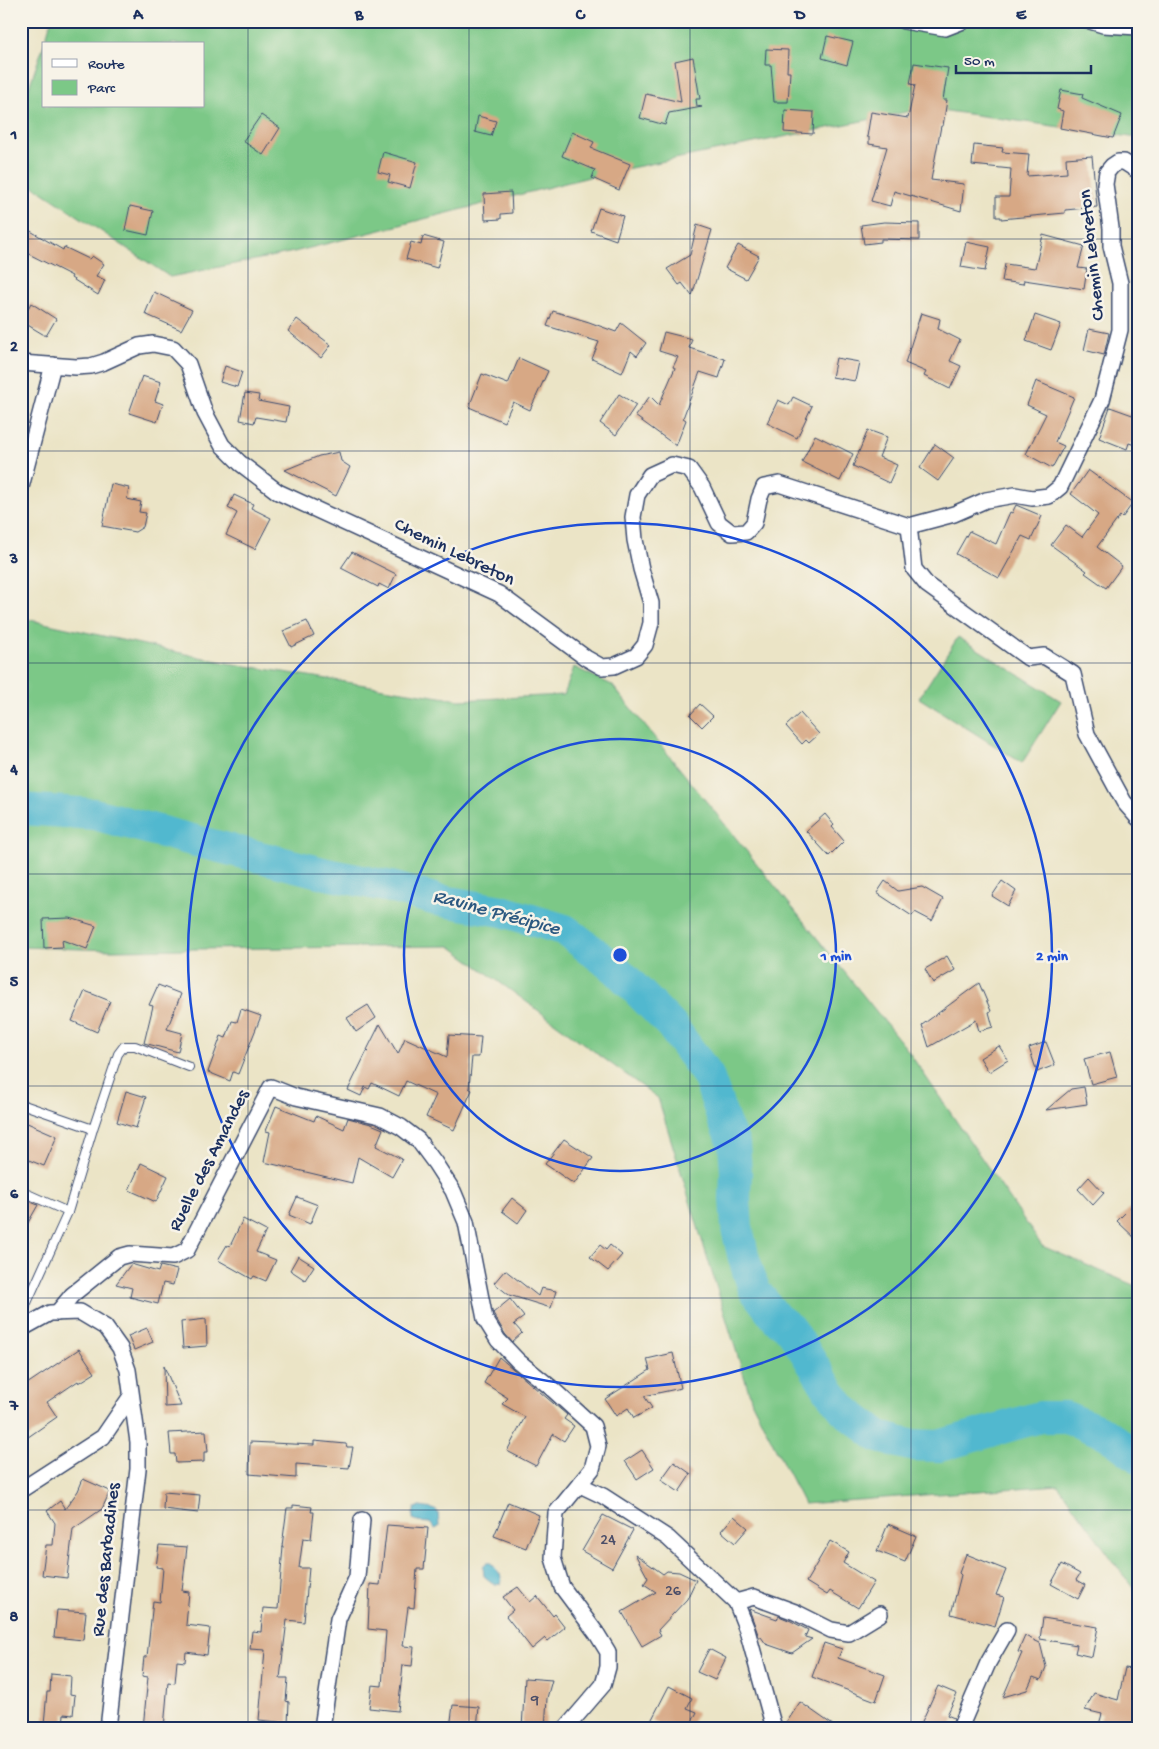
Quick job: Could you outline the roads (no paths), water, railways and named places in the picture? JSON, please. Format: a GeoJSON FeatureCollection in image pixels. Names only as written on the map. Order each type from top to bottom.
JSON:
{"type":"FeatureCollection","features":[{"type":"Feature","properties":{"kind":"street"},"geometry":{"type":"LineString","coordinates":[[904,21],[945,28],[964,21]]}},
{"type":"Feature","properties":{"kind":"street"},"geometry":{"type":"LineString","coordinates":[[1090,21],[1103,25],[1138,26]]}},
{"type":"Feature","properties":{"kind":"street","name":"Chemin Lebreton"},"geometry":{"type":"LineString","coordinates":[[21,363],[91,366],[139,346],[153,344],[173,348],[188,364],[205,413],[222,445],[240,464],[278,492],[499,594],[586,658],[602,667],[614,666],[636,656],[645,645],[651,623],[651,603],[641,569],[632,516],[637,495],[650,475],[672,465],[689,469],[702,486],[719,523],[732,533],[746,532],[754,523],[759,498],[764,487],[779,484],[909,526],[954,514],[986,500],[1015,495],[1032,498],[1049,496],[1060,487],[1102,400],[1120,330],[1120,283],[1111,246],[1111,228],[1105,184],[1107,172],[1118,162],[1124,162],[1138,171]]}},
{"type":"Feature","properties":{"kind":"street"},"geometry":{"type":"LineString","coordinates":[[21,487],[53,365]]}},
{"type":"Feature","properties":{"kind":"street"},"geometry":{"type":"LineString","coordinates":[[909,526],[914,569],[927,586],[1028,658],[1044,656],[1073,674],[1087,734],[1138,818]]}},
{"type":"Feature","properties":{"kind":"street","name":"Ruelle des Amandes"},"geometry":{"type":"LineString","coordinates":[[57,1313],[72,1295],[119,1257],[130,1254],[174,1257],[187,1250],[271,1087],[296,1097],[380,1116],[401,1127],[418,1140],[452,1191],[466,1222],[485,1319],[498,1340],[518,1361],[593,1426],[598,1446],[592,1469],[580,1485]]}},
{"type":"Feature","properties":{"kind":"street","name":"Rue des Barbadines"},"geometry":{"type":"LineString","coordinates":[[57,1313],[80,1312],[104,1327],[120,1348],[128,1370],[138,1442],[138,1469],[108,1728]]}},
{"type":"Feature","properties":{"kind":"street"},"geometry":{"type":"LineString","coordinates":[[21,1329],[50,1313],[57,1313]]}},
{"type":"Feature","properties":{"kind":"street"},"geometry":{"type":"LineString","coordinates":[[21,1490],[103,1437],[131,1396]]}},
{"type":"Feature","properties":{"kind":"street"},"geometry":{"type":"LineString","coordinates":[[566,1728],[603,1685],[608,1667],[608,1652],[562,1587],[554,1558],[556,1513],[571,1493],[580,1485],[603,1496],[668,1538],[736,1602],[747,1630],[774,1728]]}},
{"type":"Feature","properties":{"kind":"street"},"geometry":{"type":"LineString","coordinates":[[322,1728],[338,1619],[357,1577],[362,1520]]}},
{"type":"Feature","properties":{"kind":"street"},"geometry":{"type":"LineString","coordinates":[[736,1602],[754,1597],[796,1612],[831,1630],[849,1633],[880,1614]]}},
{"type":"Feature","properties":{"kind":"street"},"geometry":{"type":"LineString","coordinates":[[960,1728],[988,1662],[1007,1630]]}},
{"type":"Feature","properties":{"kind":"lane"},"geometry":{"type":"LineString","coordinates":[[21,1329],[26,1305],[68,1212],[118,1054],[124,1046],[135,1046],[189,1067]]}},
{"type":"Feature","properties":{"kind":"lane"},"geometry":{"type":"LineString","coordinates":[[21,1110],[24,1105],[93,1129]]}},
{"type":"Feature","properties":{"kind":"lane"},"geometry":{"type":"LineString","coordinates":[[21,1191],[68,1212]]}},
{"type":"Feature","properties":{"kind":"water"},"geometry":{"type":"Polygon","coordinates":[[[415,1508],[433,1509],[438,1512],[439,1527],[435,1529],[430,1523],[418,1522],[413,1519],[415,1508]]]}},
{"type":"Feature","properties":{"kind":"water"},"geometry":{"type":"Polygon","coordinates":[[[487,1563],[491,1563],[500,1574],[502,1581],[500,1584],[495,1585],[484,1576],[483,1567],[487,1563]]]}},
{"type":"Feature","properties":{"kind":"waterway","name":"Ravine Précipice"},"geometry":{"type":"LineString","coordinates":[[21,809],[94,814],[327,874],[391,887],[437,900],[502,911],[565,930],[616,969],[671,1025],[708,1076],[734,1144],[737,1228],[744,1259],[754,1289],[776,1318],[791,1329],[830,1392],[844,1410],[879,1437],[910,1445],[939,1446],[1040,1417],[1066,1417],[1107,1434],[1138,1457]]}}]}
